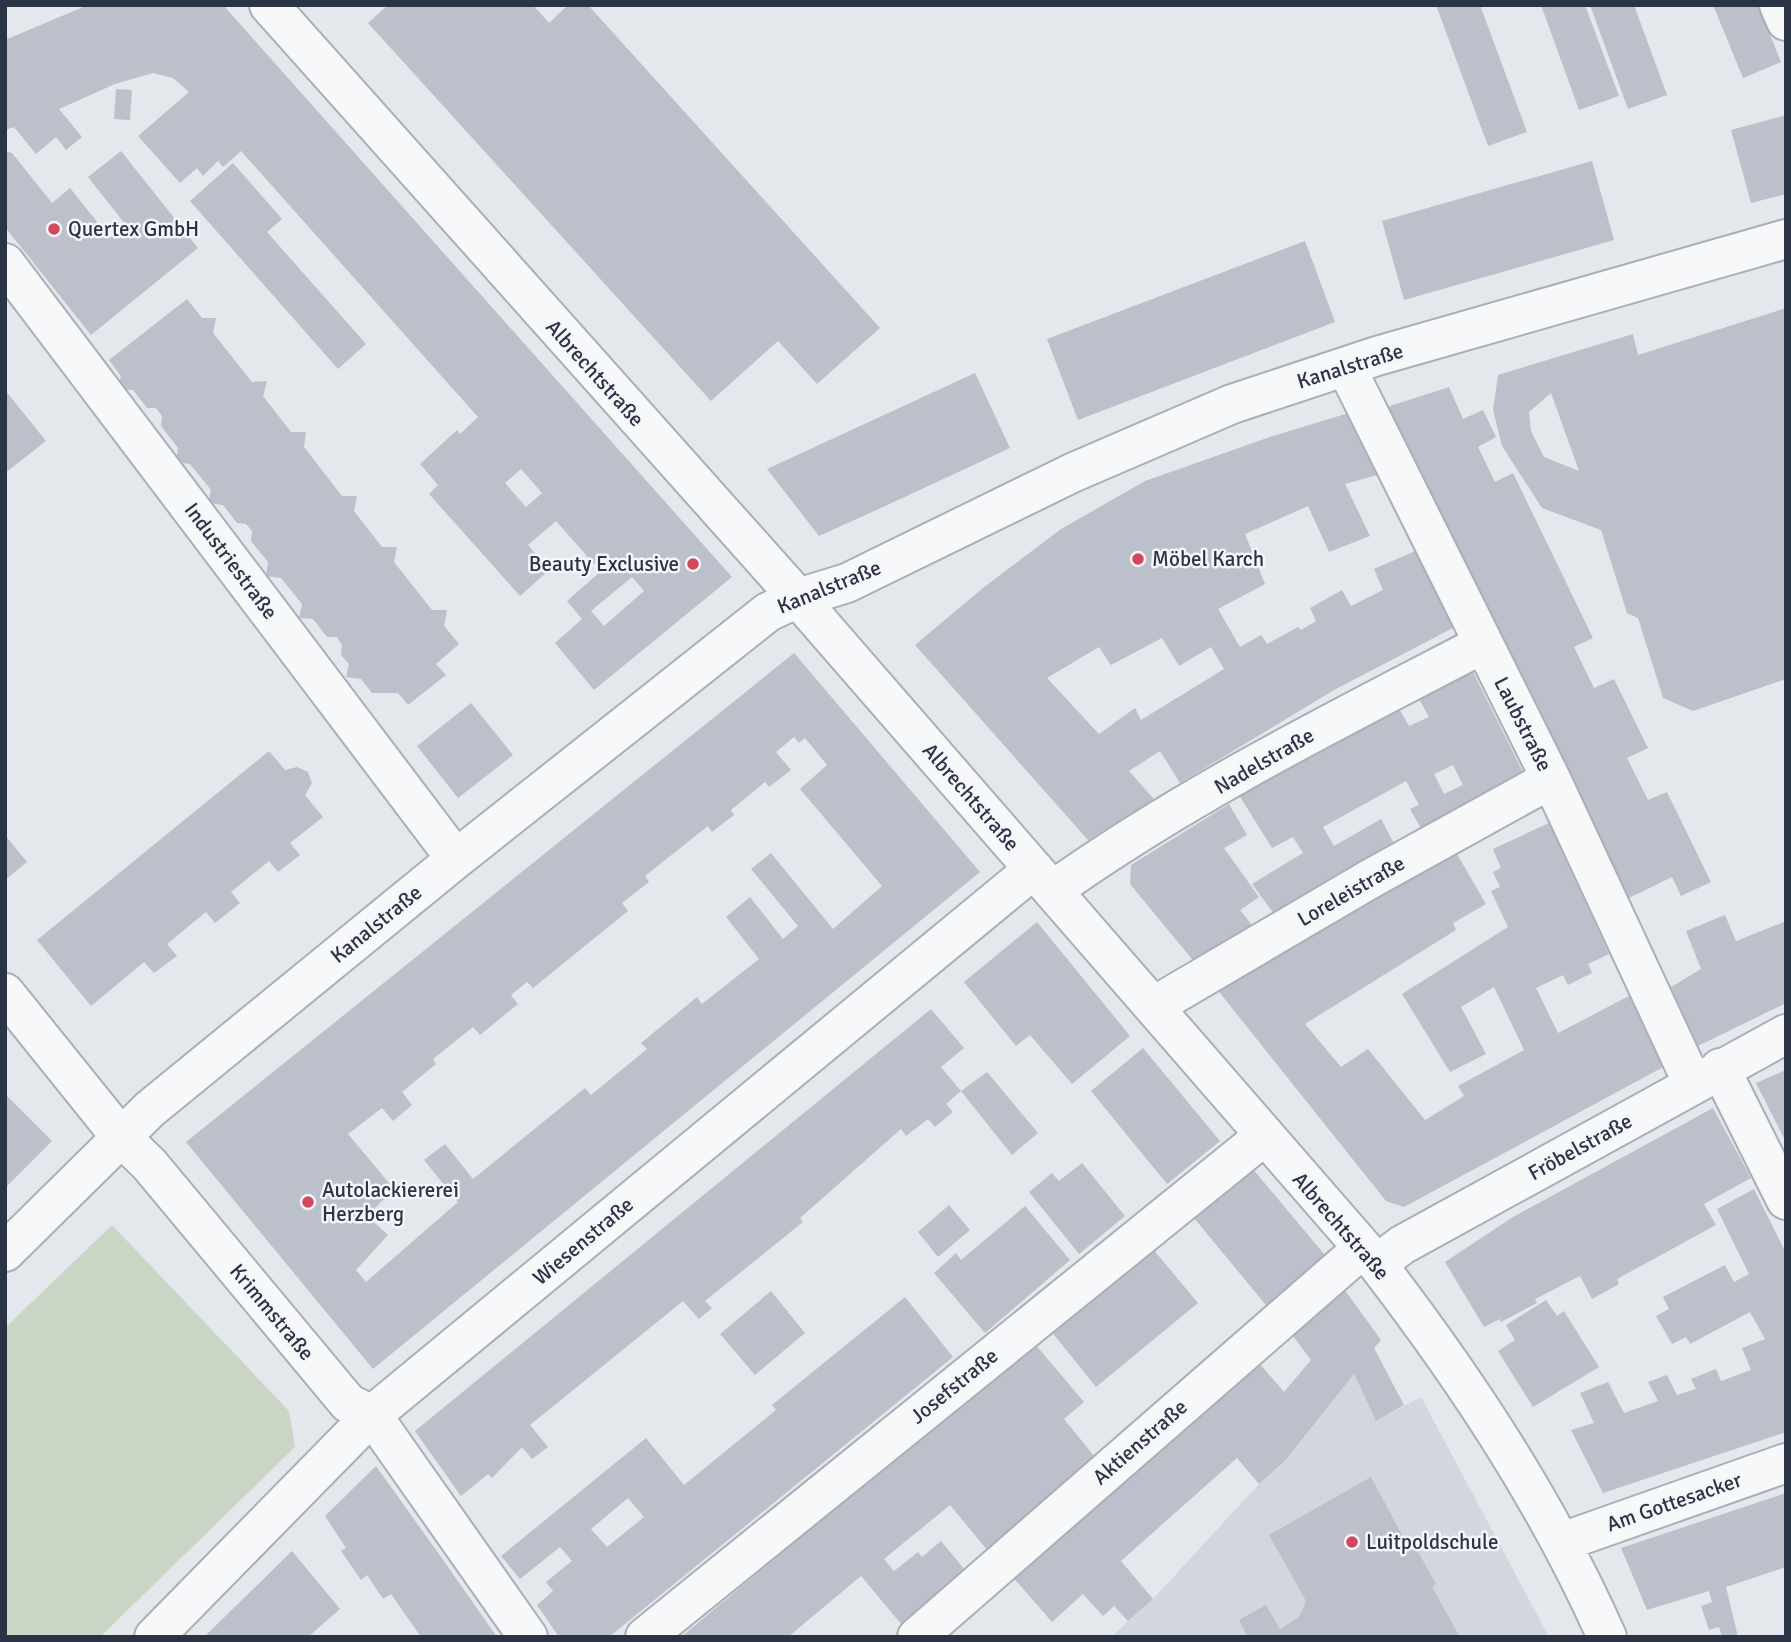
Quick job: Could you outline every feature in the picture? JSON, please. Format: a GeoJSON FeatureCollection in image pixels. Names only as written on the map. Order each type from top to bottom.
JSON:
{"type":"FeatureCollection","features":[{"type":"Feature","properties":{"kind":"street","name":"Albrechtstraße"},"geometry":{"type":"LineString","coordinates":[[269,5],[798,598],[1369,1256],[1446,1354],[1562,1542],[1607,1637]]}},
{"type":"Feature","properties":{"kind":"street"},"geometry":{"type":"LineString","coordinates":[[1779,5],[1786,20]]}},
{"type":"Feature","properties":{"kind":"street","name":"Kanalstraße"},"geometry":{"type":"LineString","coordinates":[[5,1252],[120,1136],[456,859],[768,612],[798,598],[847,583],[1072,473],[1233,404],[1346,367],[1786,239]]}},
{"type":"Feature","properties":{"kind":"street","name":"Industriestraße"},"geometry":{"type":"LineString","coordinates":[[5,263],[456,859]]}},
{"type":"Feature","properties":{"kind":"street","name":"Laubstraße"},"geometry":{"type":"LineString","coordinates":[[1346,367],[1551,779],[1707,1076],[1786,1200]]}},
{"type":"Feature","properties":{"kind":"street","name":"Nadelstraße"},"geometry":{"type":"LineString","coordinates":[[1044,880],[1088,865],[1283,748],[1483,644]]}},
{"type":"Feature","properties":{"kind":"street","name":"Loreleistraße"},"geometry":{"type":"LineString","coordinates":[[1154,1006],[1370,879],[1551,779]]}},
{"type":"Feature","properties":{"kind":"street","name":"Wiesenstraße"},"geometry":{"type":"LineString","coordinates":[[154,1637],[372,1415],[1044,880]]}},
{"type":"Feature","properties":{"kind":"street","name":"Krimmstraße"},"geometry":{"type":"LineString","coordinates":[[5,993],[120,1136],[149,1164],[348,1403],[372,1415],[528,1637]]}},
{"type":"Feature","properties":{"kind":"street","name":"Fröbelstraße"},"geometry":{"type":"LineString","coordinates":[[1369,1256],[1402,1245],[1786,1034]]}},
{"type":"Feature","properties":{"kind":"street","name":"Josefstraße"},"geometry":{"type":"LineString","coordinates":[[645,1637],[1263,1137]]}},
{"type":"Feature","properties":{"kind":"street","name":"Aktienstraße"},"geometry":{"type":"LineString","coordinates":[[917,1637],[1369,1256]]}},
{"type":"Feature","properties":{"kind":"street","name":"Am Gottesacker"},"geometry":{"type":"LineString","coordinates":[[1562,1542],[1786,1463]]}},
{"type":"Feature","properties":{"kind":"shaded area","name":"Luitpoldschule"},"geometry":{"type":"Polygon","coordinates":[[[1354,1374],[1376,1421],[1421,1397],[1549,1637],[1111,1637],[1153,1599],[1259,1484],[1287,1460],[1354,1374]]]}},
{"type":"Feature","properties":{"kind":"green space"},"geometry":{"type":"Polygon","coordinates":[[[112,1225],[289,1411],[295,1447],[100,1637],[5,1637],[5,1328],[112,1225]]]}},
{"type":"Feature","properties":{"kind":"building"},"geometry":{"type":"Polygon","coordinates":[[[88,5],[223,5],[732,577],[594,690],[555,643],[582,619],[567,601],[609,564],[603,557],[594,564],[556,521],[528,545],[549,570],[520,596],[429,494],[438,485],[420,464],[457,430],[460,434],[478,417],[241,151],[223,167],[218,161],[203,176],[197,168],[180,183],[138,136],[189,92],[173,78],[153,73],[115,84],[59,109],[82,137],[66,150],[56,137],[36,154],[14,127],[5,130],[5,40],[88,5]],[[521,469],[505,483],[526,507],[542,493],[521,469]],[[632,577],[591,611],[604,626],[644,591],[632,577]]]}},
{"type":"Feature","properties":{"kind":"building"},"geometry":{"type":"Polygon","coordinates":[[[388,5],[533,5],[549,23],[568,5],[588,5],[880,328],[817,384],[778,341],[711,401],[368,23],[388,5]]]}},
{"type":"Feature","properties":{"kind":"building"},"geometry":{"type":"Polygon","coordinates":[[[1436,5],[1480,5],[1527,132],[1488,146],[1436,5]]]}},
{"type":"Feature","properties":{"kind":"building"},"geometry":{"type":"Polygon","coordinates":[[[1541,5],[1585,5],[1619,96],[1579,110],[1541,5]]]}},
{"type":"Feature","properties":{"kind":"building"},"geometry":{"type":"Polygon","coordinates":[[[1590,5],[1634,5],[1667,95],[1628,109],[1590,5]]]}},
{"type":"Feature","properties":{"kind":"building"},"geometry":{"type":"Polygon","coordinates":[[[1713,5],[1758,5],[1781,62],[1743,78],[1713,5]]]}},
{"type":"Feature","properties":{"kind":"building"},"geometry":{"type":"Polygon","coordinates":[[[116,89],[132,90],[130,120],[114,119],[116,89]]]}},
{"type":"Feature","properties":{"kind":"building"},"geometry":{"type":"Polygon","coordinates":[[[1786,115],[1786,194],[1751,203],[1731,130],[1786,115]]]}},
{"type":"Feature","properties":{"kind":"building"},"geometry":{"type":"Polygon","coordinates":[[[5,151],[12,153],[52,203],[70,188],[110,238],[126,225],[88,177],[121,151],[198,248],[91,335],[5,227],[5,151]]]}},
{"type":"Feature","properties":{"kind":"building"},"geometry":{"type":"Polygon","coordinates":[[[1592,161],[1614,240],[1404,300],[1382,221],[1592,161]]]}},
{"type":"Feature","properties":{"kind":"building"},"geometry":{"type":"Polygon","coordinates":[[[233,163],[282,219],[267,232],[366,344],[338,369],[190,201],[233,163]]]}},
{"type":"Feature","properties":{"kind":"building"},"geometry":{"type":"Polygon","coordinates":[[[1305,241],[1335,322],[1078,420],[1047,339],[1305,241]]]}},
{"type":"Feature","properties":{"kind":"building"},"geometry":{"type":"Polygon","coordinates":[[[187,299],[202,318],[216,318],[213,333],[252,382],[267,381],[263,396],[291,432],[306,432],[304,447],[342,496],[357,496],[354,511],[382,547],[397,547],[394,562],[432,610],[447,610],[444,626],[459,644],[436,664],[446,675],[408,705],[398,693],[372,693],[361,679],[346,677],[349,664],[341,655],[342,645],[337,637],[327,637],[313,619],[299,618],[302,604],[281,578],[266,576],[268,562],[251,541],[252,531],[246,524],[237,523],[223,505],[208,503],[211,490],[190,464],[176,462],[178,448],[161,426],[162,416],[156,408],[147,408],[133,390],[118,389],[121,376],[109,360],[187,299]]]}},
{"type":"Feature","properties":{"kind":"building"},"geometry":{"type":"Polygon","coordinates":[[[1786,308],[1786,679],[1693,711],[1663,698],[1638,618],[1627,613],[1601,530],[1542,508],[1502,446],[1493,410],[1498,375],[1633,334],[1638,355],[1786,308]],[[1551,393],[1529,412],[1531,431],[1544,457],[1579,471],[1551,393]]]}},
{"type":"Feature","properties":{"kind":"building"},"geometry":{"type":"Polygon","coordinates":[[[975,373],[1010,448],[883,507],[819,536],[767,469],[975,373]]]}},
{"type":"Feature","properties":{"kind":"building"},"geometry":{"type":"Polygon","coordinates":[[[1449,387],[1463,419],[1483,410],[1496,437],[1478,447],[1495,482],[1513,473],[1593,638],[1574,647],[1594,688],[1614,679],[1648,748],[1627,758],[1648,800],[1667,792],[1711,882],[1681,896],[1672,877],[1625,900],[1384,408],[1449,387]]]}},
{"type":"Feature","properties":{"kind":"building"},"geometry":{"type":"Polygon","coordinates":[[[5,390],[46,441],[5,473],[5,390]]]}},
{"type":"Feature","properties":{"kind":"building"},"geometry":{"type":"Polygon","coordinates":[[[1352,412],[1381,474],[1345,484],[1370,536],[1329,552],[1308,506],[1245,534],[1265,584],[1218,609],[1240,647],[1261,635],[1267,644],[1298,627],[1301,630],[1316,621],[1310,608],[1342,590],[1351,606],[1383,590],[1374,569],[1415,551],[1453,628],[1334,690],[1180,783],[1160,751],[1129,771],[1154,799],[1088,840],[915,645],[983,588],[1061,529],[1145,481],[1273,436],[1352,412]],[[1162,638],[1111,665],[1099,647],[1047,678],[1099,734],[1135,708],[1141,720],[1224,669],[1211,647],[1179,666],[1162,638]]]}},
{"type":"Feature","properties":{"kind":"building"},"geometry":{"type":"Polygon","coordinates":[[[794,653],[980,872],[373,1369],[186,1142],[794,653]],[[794,737],[776,752],[791,770],[769,787],[765,782],[731,810],[734,815],[712,832],[708,826],[645,876],[649,882],[622,903],[628,911],[533,988],[527,982],[511,995],[518,1004],[480,1035],[473,1027],[433,1059],[436,1064],[402,1092],[412,1105],[393,1121],[382,1108],[348,1134],[394,1189],[367,1216],[388,1235],[356,1270],[366,1282],[458,1202],[424,1160],[445,1144],[473,1179],[585,1088],[591,1095],[647,1049],[641,1043],[697,997],[702,1004],[759,959],[726,917],[750,897],[783,939],[798,926],[751,869],[771,853],[833,929],[882,886],[800,789],[827,765],[805,738],[799,743],[794,737]]]}},
{"type":"Feature","properties":{"kind":"building"},"geometry":{"type":"Polygon","coordinates":[[[1472,670],[1525,776],[1424,834],[1410,809],[1419,805],[1406,781],[1323,827],[1334,846],[1381,819],[1397,849],[1277,918],[1252,884],[1303,853],[1293,837],[1272,848],[1239,795],[1398,707],[1409,726],[1429,717],[1418,697],[1472,670]],[[1453,765],[1434,774],[1444,794],[1463,785],[1453,765]]]}},
{"type":"Feature","properties":{"kind":"building"},"geometry":{"type":"Polygon","coordinates":[[[471,703],[513,755],[458,798],[417,746],[471,703]]]}},
{"type":"Feature","properties":{"kind":"building"},"geometry":{"type":"Polygon","coordinates":[[[269,751],[285,770],[297,767],[308,772],[312,783],[305,795],[323,817],[290,843],[300,855],[278,872],[269,861],[231,892],[240,903],[215,923],[206,912],[167,944],[177,956],[154,973],[144,962],[91,1006],[37,940],[269,751]]]}},
{"type":"Feature","properties":{"kind":"building"},"geometry":{"type":"Polygon","coordinates":[[[1229,804],[1247,835],[1224,848],[1259,897],[1240,910],[1256,930],[1196,964],[1130,884],[1131,865],[1229,804]]]}},
{"type":"Feature","properties":{"kind":"building"},"geometry":{"type":"Polygon","coordinates":[[[1549,823],[1609,954],[1588,964],[1592,973],[1568,985],[1563,975],[1536,988],[1558,1033],[1631,995],[1667,1065],[1404,1207],[1386,1201],[1212,983],[1454,849],[1486,904],[1453,923],[1456,930],[1305,1024],[1341,1067],[1368,1049],[1425,1120],[1464,1096],[1458,1086],[1524,1050],[1494,987],[1461,1007],[1486,1054],[1450,1072],[1402,994],[1508,927],[1491,891],[1500,887],[1493,872],[1501,868],[1493,849],[1549,823]]]}},
{"type":"Feature","properties":{"kind":"building"},"geometry":{"type":"Polygon","coordinates":[[[5,835],[27,862],[5,880],[5,835]]]}},
{"type":"Feature","properties":{"kind":"building"},"geometry":{"type":"Polygon","coordinates":[[[1725,915],[1736,941],[1786,921],[1786,1003],[1698,1046],[1671,987],[1701,969],[1686,931],[1725,915]]]}},
{"type":"Feature","properties":{"kind":"building"},"geometry":{"type":"Polygon","coordinates":[[[1037,922],[1130,1036],[1072,1084],[1030,1035],[1016,1046],[964,982],[1037,922]]]}},
{"type":"Feature","properties":{"kind":"building"},"geometry":{"type":"Polygon","coordinates":[[[931,1009],[964,1048],[941,1067],[961,1091],[946,1104],[953,1112],[935,1127],[928,1119],[906,1136],[901,1129],[800,1218],[803,1222],[705,1301],[712,1308],[699,1319],[683,1301],[530,1425],[548,1447],[532,1459],[522,1447],[492,1478],[488,1474],[461,1496],[415,1431],[931,1009]]]}},
{"type":"Feature","properties":{"kind":"building"},"geometry":{"type":"Polygon","coordinates":[[[1143,1048],[1220,1141],[1167,1184],[1091,1091],[1143,1048]]]}},
{"type":"Feature","properties":{"kind":"building"},"geometry":{"type":"Polygon","coordinates":[[[1786,1070],[1786,1142],[1756,1083],[1786,1070]]]}},
{"type":"Feature","properties":{"kind":"building"},"geometry":{"type":"Polygon","coordinates":[[[987,1072],[1038,1133],[1012,1155],[961,1091],[987,1072]]]}},
{"type":"Feature","properties":{"kind":"building"},"geometry":{"type":"Polygon","coordinates":[[[5,1094],[52,1141],[5,1188],[5,1094]]]}},
{"type":"Feature","properties":{"kind":"building"},"geometry":{"type":"Polygon","coordinates":[[[1713,1108],[1751,1178],[1704,1204],[1716,1225],[1617,1279],[1619,1284],[1592,1299],[1580,1276],[1535,1299],[1537,1303],[1501,1322],[1500,1319],[1484,1327],[1445,1262],[1513,1217],[1713,1108]]]}},
{"type":"Feature","properties":{"kind":"building"},"geometry":{"type":"Polygon","coordinates":[[[1082,1163],[1125,1216],[1079,1254],[1029,1192],[1052,1173],[1059,1181],[1082,1163]]]}},
{"type":"Feature","properties":{"kind":"building"},"geometry":{"type":"Polygon","coordinates":[[[1252,1168],[1329,1260],[1270,1310],[1194,1218],[1252,1168]]]}},
{"type":"Feature","properties":{"kind":"building"},"geometry":{"type":"Polygon","coordinates":[[[1754,1189],[1786,1253],[1786,1432],[1603,1493],[1571,1430],[1594,1423],[1580,1393],[1608,1382],[1624,1413],[1658,1401],[1648,1382],[1667,1375],[1677,1395],[1696,1389],[1691,1379],[1716,1369],[1721,1381],[1751,1370],[1742,1348],[1765,1339],[1750,1312],[1690,1344],[1686,1337],[1672,1344],[1656,1316],[1669,1309],[1663,1297],[1725,1265],[1734,1282],[1749,1274],[1717,1209],[1754,1189]]]}},
{"type":"Feature","properties":{"kind":"building"},"geometry":{"type":"Polygon","coordinates":[[[949,1205],[970,1230],[938,1257],[918,1232],[949,1205]]]}},
{"type":"Feature","properties":{"kind":"building"},"geometry":{"type":"Polygon","coordinates":[[[1025,1206],[1070,1260],[985,1333],[934,1273],[956,1253],[961,1260],[1025,1206]]]}},
{"type":"Feature","properties":{"kind":"building"},"geometry":{"type":"Polygon","coordinates":[[[1152,1248],[1198,1303],[1096,1387],[1051,1331],[1152,1248]]]}},
{"type":"Feature","properties":{"kind":"building"},"geometry":{"type":"Polygon","coordinates":[[[1339,1282],[1381,1340],[1374,1348],[1404,1405],[1376,1421],[1354,1374],[1286,1460],[1259,1484],[1237,1458],[1121,1561],[1153,1599],[1128,1621],[1114,1606],[1103,1616],[1083,1594],[1052,1622],[1010,1574],[1255,1358],[1284,1392],[1311,1360],[1287,1328],[1339,1282]]]}},
{"type":"Feature","properties":{"kind":"building"},"geometry":{"type":"Polygon","coordinates":[[[771,1291],[805,1333],[755,1375],[720,1334],[771,1291]]]}},
{"type":"Feature","properties":{"kind":"building"},"geometry":{"type":"Polygon","coordinates":[[[905,1297],[953,1357],[609,1637],[559,1637],[537,1605],[553,1591],[546,1582],[572,1561],[560,1547],[520,1579],[501,1556],[646,1438],[684,1485],[776,1410],[772,1405],[905,1297]],[[628,1498],[591,1529],[607,1547],[644,1517],[628,1498]]]}},
{"type":"Feature","properties":{"kind":"building"},"geometry":{"type":"Polygon","coordinates":[[[1546,1300],[1557,1316],[1564,1311],[1599,1367],[1533,1407],[1498,1351],[1515,1340],[1506,1325],[1546,1300]]]}},
{"type":"Feature","properties":{"kind":"building"},"geometry":{"type":"Polygon","coordinates":[[[1034,1343],[1084,1402],[1064,1419],[1095,1457],[988,1551],[950,1505],[884,1559],[894,1571],[918,1552],[922,1557],[941,1541],[965,1570],[902,1625],[861,1576],[788,1637],[681,1637],[1034,1343]]]}},
{"type":"Feature","properties":{"kind":"building"},"geometry":{"type":"Polygon","coordinates":[[[376,1466],[497,1637],[421,1637],[391,1594],[383,1599],[367,1575],[361,1580],[341,1551],[346,1548],[325,1516],[376,1466]]]}},
{"type":"Feature","properties":{"kind":"building"},"geometry":{"type":"Polygon","coordinates":[[[1371,1477],[1407,1544],[1412,1541],[1436,1584],[1432,1587],[1460,1637],[1248,1637],[1239,1620],[1266,1605],[1280,1629],[1299,1617],[1306,1601],[1269,1535],[1371,1477]]]}},
{"type":"Feature","properties":{"kind":"building"},"geometry":{"type":"Polygon","coordinates":[[[1786,1493],[1786,1567],[1726,1587],[1738,1637],[1722,1637],[1719,1627],[1709,1630],[1701,1606],[1712,1602],[1709,1591],[1647,1610],[1621,1548],[1786,1493]]]}},
{"type":"Feature","properties":{"kind":"building"},"geometry":{"type":"Polygon","coordinates":[[[292,1551],[340,1609],[308,1637],[204,1637],[292,1551]]]}},
{"type":"Feature","properties":{"kind":"place","name":"Quertex GmbH"},"geometry":{"type":"Point","coordinates":[54,229]}},
{"type":"Feature","properties":{"kind":"place","name":"Möbel Karch"},"geometry":{"type":"Point","coordinates":[1138,559]}},
{"type":"Feature","properties":{"kind":"place","name":"Beauty Exclusive"},"geometry":{"type":"Point","coordinates":[693,564]}},
{"type":"Feature","properties":{"kind":"place","name":"Autolackiererei Herzberg"},"geometry":{"type":"Point","coordinates":[308,1202]}},
{"type":"Feature","properties":{"kind":"place","name":"Luitpoldschule"},"geometry":{"type":"Point","coordinates":[1352,1542]}}]}
